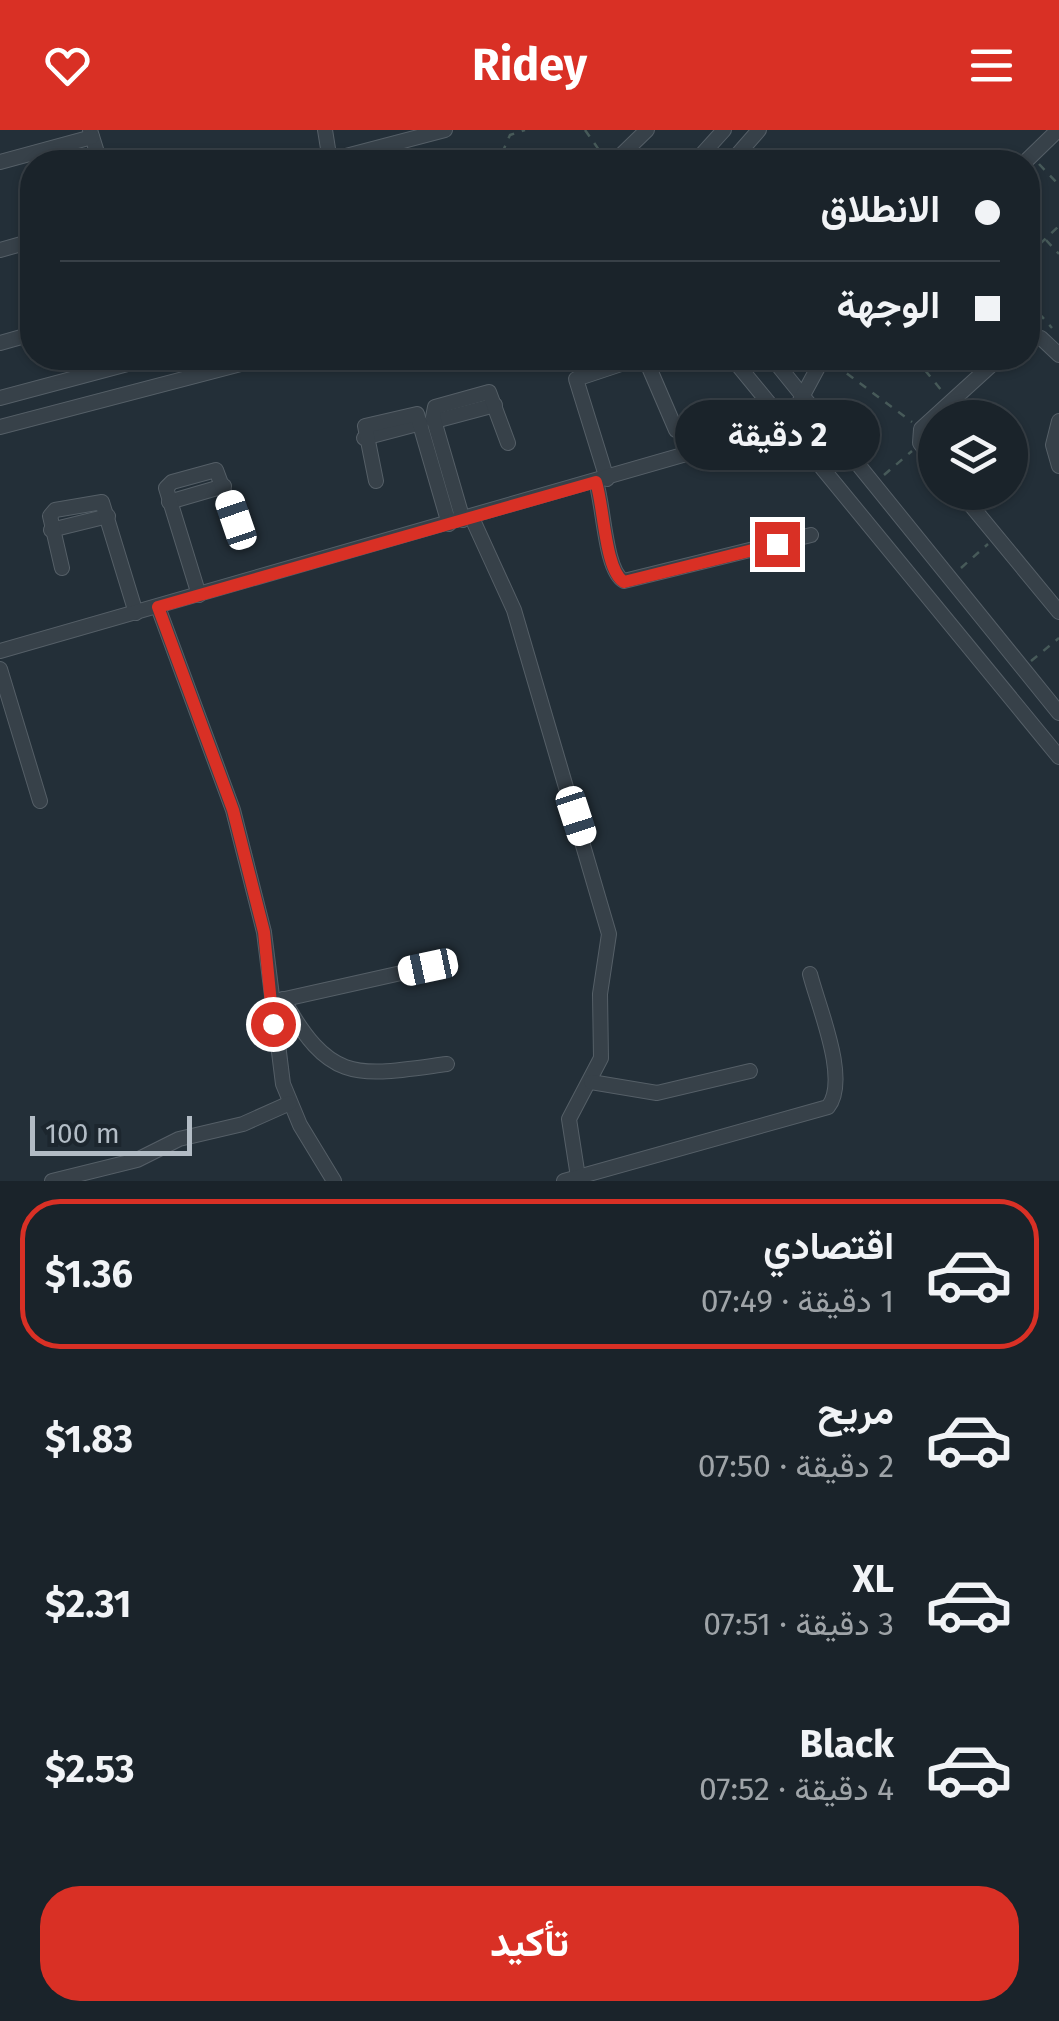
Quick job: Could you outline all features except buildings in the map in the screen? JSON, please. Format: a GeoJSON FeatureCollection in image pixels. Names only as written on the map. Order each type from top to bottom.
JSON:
{"type":"FeatureCollection","features":[{"type":"Feature","properties":{"kind":"street"},"geometry":{"type":"LineString","coordinates":[[365,150],[415,134],[446,130]]}},
{"type":"Feature","properties":{"kind":"street"},"geometry":{"type":"LineString","coordinates":[[624,150],[647,130]]}},
{"type":"Feature","properties":{"kind":"street"},"geometry":{"type":"LineString","coordinates":[[706,150],[724,130]]}},
{"type":"Feature","properties":{"kind":"street"},"geometry":{"type":"LineString","coordinates":[[742,150],[759,130]]}},
{"type":"Feature","properties":{"kind":"street"},"geometry":{"type":"LineString","coordinates":[[1037,150],[1058,130]]}},
{"type":"Feature","properties":{"kind":"street"},"geometry":{"type":"LineString","coordinates":[[39,150],[91,134]]}},
{"type":"Feature","properties":{"kind":"street"},"geometry":{"type":"LineString","coordinates":[[1040,338],[1059,355]]}},
{"type":"Feature","properties":{"kind":"street"},"geometry":{"type":"LineString","coordinates":[[0,398],[105,370]]}},
{"type":"Feature","properties":{"kind":"street"},"geometry":{"type":"LineString","coordinates":[[0,428],[219,370]]}},
{"type":"Feature","properties":{"kind":"street"},"geometry":{"type":"LineString","coordinates":[[604,370],[576,379],[602,481],[612,568],[624,582],[810,535]]}},
{"type":"Feature","properties":{"kind":"street"},"geometry":{"type":"LineString","coordinates":[[648,370],[676,430]]}},
{"type":"Feature","properties":{"kind":"street"},"geometry":{"type":"LineString","coordinates":[[742,370],[1059,757]]}},
{"type":"Feature","properties":{"kind":"street"},"geometry":{"type":"LineString","coordinates":[[782,370],[1059,713]]}},
{"type":"Feature","properties":{"kind":"street"},"geometry":{"type":"LineString","coordinates":[[0,652],[787,425],[818,370]]}},
{"type":"Feature","properties":{"kind":"street"},"geometry":{"type":"LineString","coordinates":[[950,400],[985,370]]}},
{"type":"Feature","properties":{"kind":"street"},"geometry":{"type":"LineString","coordinates":[[428,422],[440,404],[485,392],[491,394],[508,442]]}},
{"type":"Feature","properties":{"kind":"street"},"geometry":{"type":"LineString","coordinates":[[376,481],[364,438],[368,423],[411,412],[428,422],[462,521],[514,610],[609,934],[600,994],[601,1058],[569,1119],[571,1179],[828,1107],[835,1098],[837,1074],[810,974]]}},
{"type":"Feature","properties":{"kind":"street"},"geometry":{"type":"LineString","coordinates":[[1059,421],[1054,445],[1059,466]]}},
{"type":"Feature","properties":{"kind":"street"},"geometry":{"type":"LineString","coordinates":[[199,595],[166,491],[172,482],[218,471],[236,520]]}},
{"type":"Feature","properties":{"kind":"street"},"geometry":{"type":"LineString","coordinates":[[62,568],[48,519],[55,510],[97,500],[104,504],[136,613]]}},
{"type":"Feature","properties":{"kind":"street"},"geometry":{"type":"LineString","coordinates":[[975,510],[1059,612]]}},
{"type":"Feature","properties":{"kind":"street"},"geometry":{"type":"LineString","coordinates":[[158,607],[233,810],[277,1001],[279,1068],[290,1102],[334,1181]]}},
{"type":"Feature","properties":{"kind":"street"},"geometry":{"type":"LineString","coordinates":[[0,669],[40,801]]}},
{"type":"Feature","properties":{"kind":"street"},"geometry":{"type":"LineString","coordinates":[[277,1001],[428,967]]}},
{"type":"Feature","properties":{"kind":"street"},"geometry":{"type":"LineString","coordinates":[[277,1001],[317,1052],[340,1066],[371,1073],[447,1064]]}},
{"type":"Feature","properties":{"kind":"street"},"geometry":{"type":"LineString","coordinates":[[591,1082],[657,1094],[750,1070]]}},
{"type":"Feature","properties":{"kind":"street"},"geometry":{"type":"LineString","coordinates":[[52,1181],[137,1160],[179,1139],[242,1124],[290,1102]]}},
{"type":"Feature","properties":{"kind":"path"},"geometry":{"type":"LineString","coordinates":[[503,150],[510,136],[525,130]]}},
{"type":"Feature","properties":{"kind":"path"},"geometry":{"type":"LineString","coordinates":[[585,130],[601,150]]}},
{"type":"Feature","properties":{"kind":"path"},"geometry":{"type":"LineString","coordinates":[[1040,243],[1059,226]]}},
{"type":"Feature","properties":{"kind":"path"},"geometry":{"type":"LineString","coordinates":[[1045,239],[1059,254]]}},
{"type":"Feature","properties":{"kind":"path"},"geometry":{"type":"LineString","coordinates":[[1040,314],[1052,328]]}},
{"type":"Feature","properties":{"kind":"path"},"geometry":{"type":"LineString","coordinates":[[840,370],[918,434]]}},
{"type":"Feature","properties":{"kind":"path"},"geometry":{"type":"LineString","coordinates":[[924,370],[950,400]]}},
{"type":"Feature","properties":{"kind":"path"},"geometry":{"type":"LineString","coordinates":[[873,484],[918,439]]}},
{"type":"Feature","properties":{"kind":"path"},"geometry":{"type":"LineString","coordinates":[[950,578],[997,536]]}},
{"type":"Feature","properties":{"kind":"path"},"geometry":{"type":"LineString","coordinates":[[1022,668],[1059,638]]}},
{"type":"Feature","properties":{"kind":"route"},"geometry":{"type":"LineString","coordinates":[[273,1024],[264,932],[233,810],[158,607],[596,482],[606,517],[612,568],[614,575],[624,582],[641,581],[777,544]]}}]}
